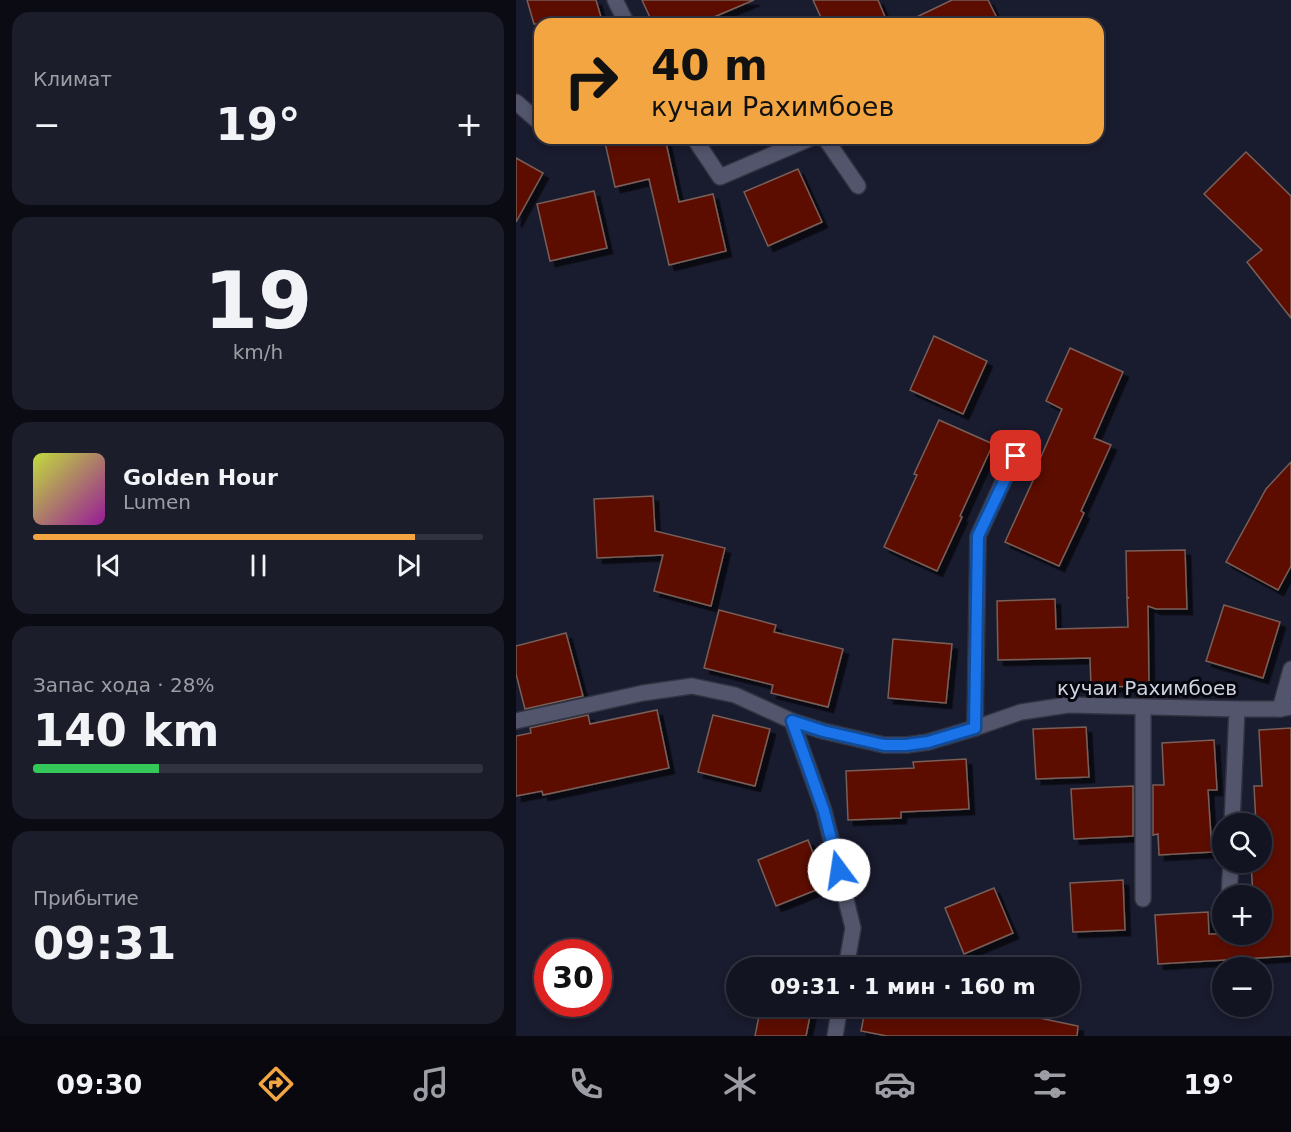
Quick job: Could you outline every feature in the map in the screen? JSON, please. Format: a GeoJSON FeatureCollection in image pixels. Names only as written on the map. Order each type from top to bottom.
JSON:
{"type":"FeatureCollection","features":[{"type":"Feature","properties":{"kind":"street"},"geometry":{"type":"LineString","coordinates":[[615,0],[624,18]]}},
{"type":"Feature","properties":{"kind":"street"},"geometry":{"type":"LineString","coordinates":[[516,102],[534,118]]}},
{"type":"Feature","properties":{"kind":"street"},"geometry":{"type":"LineString","coordinates":[[698,144],[720,177],[797,144]]}},
{"type":"Feature","properties":{"kind":"street"},"geometry":{"type":"LineString","coordinates":[[829,144],[858,186]]}},
{"type":"Feature","properties":{"kind":"street"},"geometry":{"type":"LineString","coordinates":[[975,728],[978,536],[1016,456]]}},
{"type":"Feature","properties":{"kind":"street"},"geometry":{"type":"LineString","coordinates":[[1285,708],[1291,669]]}},
{"type":"Feature","properties":{"kind":"street","name":"кучаи Рахимбоев"},"geometry":{"type":"LineString","coordinates":[[516,721],[643,693],[693,686],[735,695],[792,721],[823,731],[884,745],[928,742],[1021,712],[1068,705],[1285,708]]}},
{"type":"Feature","properties":{"kind":"street"},"geometry":{"type":"LineString","coordinates":[[1143,707],[1143,899]]}},
{"type":"Feature","properties":{"kind":"street"},"geometry":{"type":"LineString","coordinates":[[1232,813],[1237,709]]}},
{"type":"Feature","properties":{"kind":"street"},"geometry":{"type":"LineString","coordinates":[[792,721],[824,811],[853,928],[848,957]]}},
{"type":"Feature","properties":{"kind":"street"},"geometry":{"type":"LineString","coordinates":[[835,1036],[838,1017]]}},
{"type":"Feature","properties":{"kind":"building"},"geometry":{"type":"Polygon","coordinates":[[[527,0],[596,0],[601,18],[534,18],[534,24],[527,0]]]}},
{"type":"Feature","properties":{"kind":"building"},"geometry":{"type":"Polygon","coordinates":[[[642,0],[754,0],[714,18],[650,18],[642,0]]]}},
{"type":"Feature","properties":{"kind":"building"},"geometry":{"type":"Polygon","coordinates":[[[813,0],[878,0],[886,18],[821,18],[813,0]]]}},
{"type":"Feature","properties":{"kind":"building"},"geometry":{"type":"Polygon","coordinates":[[[952,0],[988,0],[997,18],[914,18],[952,0]]]}},
{"type":"Feature","properties":{"kind":"building"},"geometry":{"type":"Polygon","coordinates":[[[605,144],[666,144],[679,202],[713,194],[726,251],[669,265],[649,179],[615,187],[605,144]]]}},
{"type":"Feature","properties":{"kind":"building"},"geometry":{"type":"Polygon","coordinates":[[[1246,152],[1291,196],[1291,318],[1247,262],[1262,250],[1204,194],[1246,152]]]}},
{"type":"Feature","properties":{"kind":"building"},"geometry":{"type":"Polygon","coordinates":[[[516,158],[543,173],[516,222],[516,158]]]}},
{"type":"Feature","properties":{"kind":"building"},"geometry":{"type":"Polygon","coordinates":[[[798,169],[822,222],[768,246],[744,192],[798,169]]]}},
{"type":"Feature","properties":{"kind":"building"},"geometry":{"type":"Polygon","coordinates":[[[594,191],[607,248],[550,261],[537,204],[594,191]]]}},
{"type":"Feature","properties":{"kind":"building"},"geometry":{"type":"Polygon","coordinates":[[[934,336],[987,361],[963,414],[910,390],[934,336]]]}},
{"type":"Feature","properties":{"kind":"building"},"geometry":{"type":"Polygon","coordinates":[[[1070,348],[1123,372],[1094,438],[1111,445],[1081,511],[1084,513],[1059,566],[1005,542],[1062,409],[1046,401],[1070,348]]]}},
{"type":"Feature","properties":{"kind":"building"},"geometry":{"type":"Polygon","coordinates":[[[939,420],[993,444],[937,571],[884,547],[939,420]]]}},
{"type":"Feature","properties":{"kind":"building"},"geometry":{"type":"Polygon","coordinates":[[[1291,462],[1291,566],[1278,590],[1226,562],[1266,489],[1291,462]]]}},
{"type":"Feature","properties":{"kind":"building"},"geometry":{"type":"Polygon","coordinates":[[[653,496],[655,531],[725,548],[711,606],[654,591],[663,555],[597,558],[594,499],[653,496]]]}},
{"type":"Feature","properties":{"kind":"building"},"geometry":{"type":"Polygon","coordinates":[[[1185,550],[1187,609],[1156,609],[1148,606],[1149,686],[1091,687],[1090,658],[998,660],[997,601],[1055,599],[1056,629],[1128,627],[1126,551],[1185,550]]]}},
{"type":"Feature","properties":{"kind":"building"},"geometry":{"type":"Polygon","coordinates":[[[1224,605],[1280,622],[1263,678],[1206,661],[1224,605]]]}},
{"type":"Feature","properties":{"kind":"building"},"geometry":{"type":"Polygon","coordinates":[[[719,610],[776,625],[774,632],[843,649],[828,707],[771,693],[773,685],[704,668],[719,610]]]}},
{"type":"Feature","properties":{"kind":"building"},"geometry":{"type":"Polygon","coordinates":[[[566,633],[583,696],[525,709],[516,674],[516,646],[566,633]]]}},
{"type":"Feature","properties":{"kind":"building"},"geometry":{"type":"Polygon","coordinates":[[[893,639],[952,644],[946,703],[888,698],[893,639]]]}},
{"type":"Feature","properties":{"kind":"building"},"geometry":{"type":"Polygon","coordinates":[[[657,710],[669,768],[543,795],[542,791],[516,796],[516,736],[531,733],[530,728],[588,715],[590,724],[657,710]]]}},
{"type":"Feature","properties":{"kind":"building"},"geometry":{"type":"Polygon","coordinates":[[[713,715],[770,729],[755,786],[698,772],[713,715]]]}},
{"type":"Feature","properties":{"kind":"building"},"geometry":{"type":"Polygon","coordinates":[[[1086,727],[1089,777],[1036,779],[1033,729],[1086,727]]]}},
{"type":"Feature","properties":{"kind":"building"},"geometry":{"type":"Polygon","coordinates":[[[1291,728],[1291,956],[1212,957],[1212,961],[1158,964],[1155,915],[1208,912],[1212,945],[1272,945],[1272,885],[1252,885],[1252,873],[1272,873],[1272,813],[1255,813],[1254,786],[1262,786],[1259,730],[1291,728]]]}},
{"type":"Feature","properties":{"kind":"building"},"geometry":{"type":"Polygon","coordinates":[[[1214,740],[1217,790],[1208,790],[1212,852],[1159,855],[1158,834],[1153,835],[1153,785],[1164,785],[1162,743],[1214,740]]]}},
{"type":"Feature","properties":{"kind":"building"},"geometry":{"type":"Polygon","coordinates":[[[966,759],[969,809],[901,812],[901,818],[848,820],[846,771],[914,768],[913,762],[966,759]]]}},
{"type":"Feature","properties":{"kind":"building"},"geometry":{"type":"Polygon","coordinates":[[[1133,786],[1133,836],[1074,839],[1071,789],[1133,786]]]}},
{"type":"Feature","properties":{"kind":"building"},"geometry":{"type":"Polygon","coordinates":[[[808,840],[826,886],[776,906],[758,860],[808,840]]]}},
{"type":"Feature","properties":{"kind":"building"},"geometry":{"type":"Polygon","coordinates":[[[1123,880],[1125,930],[1073,932],[1070,883],[1123,880]]]}},
{"type":"Feature","properties":{"kind":"building"},"geometry":{"type":"Polygon","coordinates":[[[994,888],[1013,933],[964,954],[945,908],[994,888]]]}},
{"type":"Feature","properties":{"kind":"building"},"geometry":{"type":"Polygon","coordinates":[[[759,1017],[810,1017],[806,1036],[755,1036],[759,1017]]]}},
{"type":"Feature","properties":{"kind":"building"},"geometry":{"type":"Polygon","coordinates":[[[864,1017],[1035,1017],[1078,1026],[1077,1036],[887,1036],[861,1031],[864,1017]]]}},
{"type":"Feature","properties":{"kind":"route"},"geometry":{"type":"LineString","coordinates":[[839,870],[824,811],[792,721],[823,731],[884,745],[928,742],[975,728],[978,536],[1016,456]]}}]}
